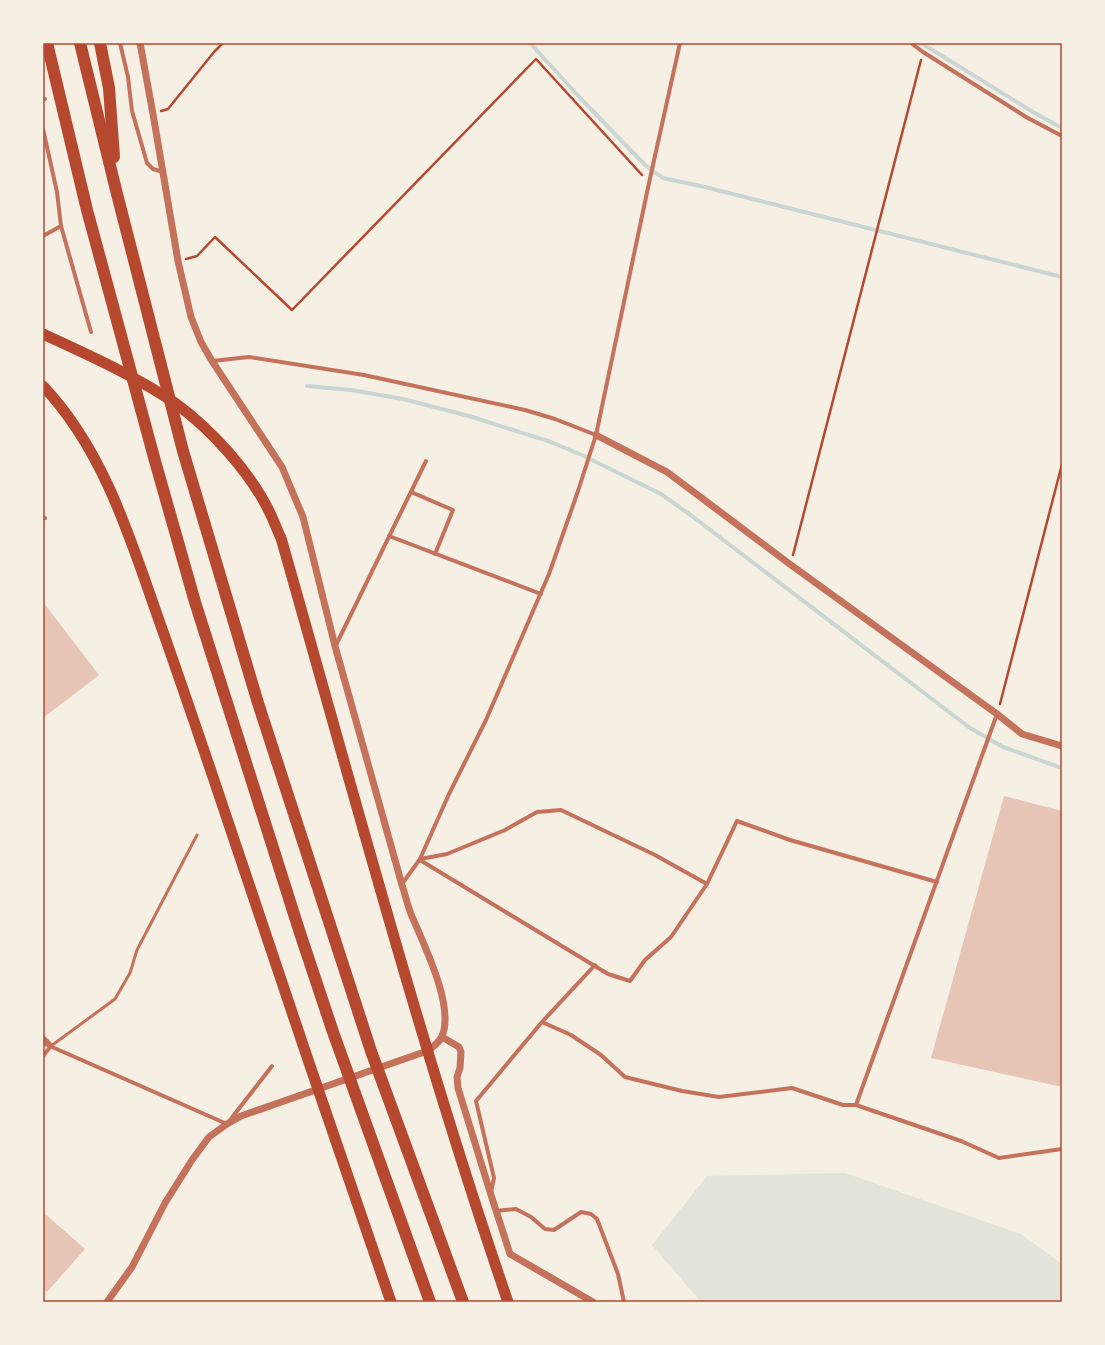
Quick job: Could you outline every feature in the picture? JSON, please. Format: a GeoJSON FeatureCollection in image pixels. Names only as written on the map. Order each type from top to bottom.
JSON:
{"type":"FeatureCollection","features":[{"type":"Feature","properties":{"kind":"highway"},"geometry":{"type":"LineString","coordinates":[[47,43],[87,210],[195,602],[300,934],[336,1040],[430,1302]]}},
{"type":"Feature","properties":{"kind":"highway"},"geometry":{"type":"LineString","coordinates":[[80,43],[183,451],[258,703],[371,1051],[463,1302]]}},
{"type":"Feature","properties":{"kind":"highway"},"geometry":{"type":"LineString","coordinates":[[100,43],[109,88],[117,194]]}},
{"type":"Feature","properties":{"kind":"highway"},"geometry":{"type":"LineString","coordinates":[[43,334],[111,366],[176,404],[211,434],[236,460],[270,512],[281,538],[427,1051],[508,1302]]}},
{"type":"Feature","properties":{"kind":"highway"},"geometry":{"type":"LineString","coordinates":[[43,386],[69,416],[97,463],[126,526],[190,708],[390,1302]]}},
{"type":"Feature","properties":{"kind":"street"},"geometry":{"type":"LineString","coordinates":[[120,43],[128,77],[132,111],[147,163],[153,169],[162,172]]}},
{"type":"Feature","properties":{"kind":"street"},"geometry":{"type":"LineString","coordinates":[[107,1302],[132,1267],[166,1203],[192,1160],[209,1137],[241,1116],[427,1051],[436,1045],[442,1037],[445,1025],[445,1012],[442,996],[432,964],[410,912],[335,646],[303,517],[282,467],[212,361],[201,342],[190,317],[178,261],[140,43]]}},
{"type":"Feature","properties":{"kind":"street"},"geometry":{"type":"LineString","coordinates":[[402,884],[420,859],[449,794],[486,720],[549,574],[575,501],[596,435],[680,43]]}},
{"type":"Feature","properties":{"kind":"street"},"geometry":{"type":"LineString","coordinates":[[911,43],[1026,117],[1062,136]]}},
{"type":"Feature","properties":{"kind":"street"},"geometry":{"type":"LineString","coordinates":[[43,129],[57,192],[61,226],[91,332]]}},
{"type":"Feature","properties":{"kind":"street"},"geometry":{"type":"LineString","coordinates":[[43,236],[61,226]]}},
{"type":"Feature","properties":{"kind":"street"},"geometry":{"type":"LineString","coordinates":[[212,361],[249,357],[364,375],[525,410],[555,419],[596,435],[667,472],[791,565],[997,714],[1022,734],[1062,746]]}},
{"type":"Feature","properties":{"kind":"street"},"geometry":{"type":"LineString","coordinates":[[335,646],[426,461]]}},
{"type":"Feature","properties":{"kind":"street"},"geometry":{"type":"LineString","coordinates":[[411,492],[453,510],[435,554]]}},
{"type":"Feature","properties":{"kind":"street"},"geometry":{"type":"LineString","coordinates":[[389,536],[540,594]]}},
{"type":"Feature","properties":{"kind":"street"},"geometry":{"type":"LineString","coordinates":[[856,1105],[997,714]]}},
{"type":"Feature","properties":{"kind":"street"},"geometry":{"type":"LineString","coordinates":[[420,859],[447,854],[505,830],[537,812],[561,810],[655,855],[707,884]]}},
{"type":"Feature","properties":{"kind":"street"},"geometry":{"type":"LineString","coordinates":[[420,859],[608,974],[630,981],[645,960],[671,937],[707,884],[737,821],[790,840],[937,882]]}},
{"type":"Feature","properties":{"kind":"street"},"geometry":{"type":"LineString","coordinates":[[491,1195],[494,1178],[476,1101],[542,1022],[595,965]]}},
{"type":"Feature","properties":{"kind":"street"},"geometry":{"type":"LineString","coordinates":[[542,1022],[570,1036],[601,1055],[625,1077],[682,1091],[719,1097],[792,1088],[843,1105],[856,1105],[961,1141],[999,1158],[1062,1149]]}},
{"type":"Feature","properties":{"kind":"street"},"geometry":{"type":"LineString","coordinates":[[43,1036],[51,1046]]}},
{"type":"Feature","properties":{"kind":"street"},"geometry":{"type":"LineString","coordinates":[[442,1037],[458,1047],[462,1052],[457,1077],[458,1088],[510,1254],[593,1302]]}},
{"type":"Feature","properties":{"kind":"street"},"geometry":{"type":"LineString","coordinates":[[43,1043],[227,1124]]}},
{"type":"Feature","properties":{"kind":"street"},"geometry":{"type":"LineString","coordinates":[[43,1056],[51,1046]]}},
{"type":"Feature","properties":{"kind":"street"},"geometry":{"type":"LineString","coordinates":[[227,1124],[272,1066]]}},
{"type":"Feature","properties":{"kind":"street"},"geometry":{"type":"LineString","coordinates":[[496,1211],[516,1209],[532,1217],[546,1229],[554,1230],[581,1212],[591,1214],[597,1219],[603,1233],[618,1274],[624,1302]]}},
{"type":"Feature","properties":{"kind":"lane"},"geometry":{"type":"LineString","coordinates":[[51,1046],[116,999],[130,974],[137,950],[197,835]]}},
{"type":"Feature","properties":{"kind":"path"},"geometry":{"type":"LineString","coordinates":[[153,114],[168,109],[223,43]]}},
{"type":"Feature","properties":{"kind":"path"},"geometry":{"type":"LineString","coordinates":[[791,565],[923,52]]}},
{"type":"Feature","properties":{"kind":"path"},"geometry":{"type":"LineString","coordinates":[[178,261],[197,256],[215,237],[292,310],[536,59],[649,183]]}},
{"type":"Feature","properties":{"kind":"path"},"geometry":{"type":"LineString","coordinates":[[997,714],[1062,464]]}},
{"type":"Feature","properties":{"kind":"shaded area"},"geometry":{"type":"Polygon","coordinates":[[[845,1173],[1021,1234],[1062,1264],[1062,1302],[701,1302],[652,1245],[707,1176],[845,1173]]]}},
{"type":"Feature","properties":{"kind":"building"},"geometry":{"type":"Polygon","coordinates":[[[43,602],[99,675],[43,718],[43,602]]]}},
{"type":"Feature","properties":{"kind":"building"},"geometry":{"type":"Polygon","coordinates":[[[1004,796],[1062,811],[1062,1087],[931,1058],[1004,796]]]}},
{"type":"Feature","properties":{"kind":"building"},"geometry":{"type":"Polygon","coordinates":[[[43,1212],[85,1249],[47,1292],[43,1288],[43,1212]]]}},
{"type":"Feature","properties":{"kind":"waterway"},"geometry":{"type":"LineString","coordinates":[[530,43],[583,101],[645,165],[663,178],[705,187],[1062,277]]}},
{"type":"Feature","properties":{"kind":"waterway"},"geometry":{"type":"LineString","coordinates":[[921,43],[1033,112],[1062,128]]}},
{"type":"Feature","properties":{"kind":"waterway"},"geometry":{"type":"LineString","coordinates":[[307,386],[351,390],[403,399],[469,416],[551,442],[584,456],[661,494],[970,728],[1003,747],[1062,768]]}}]}
